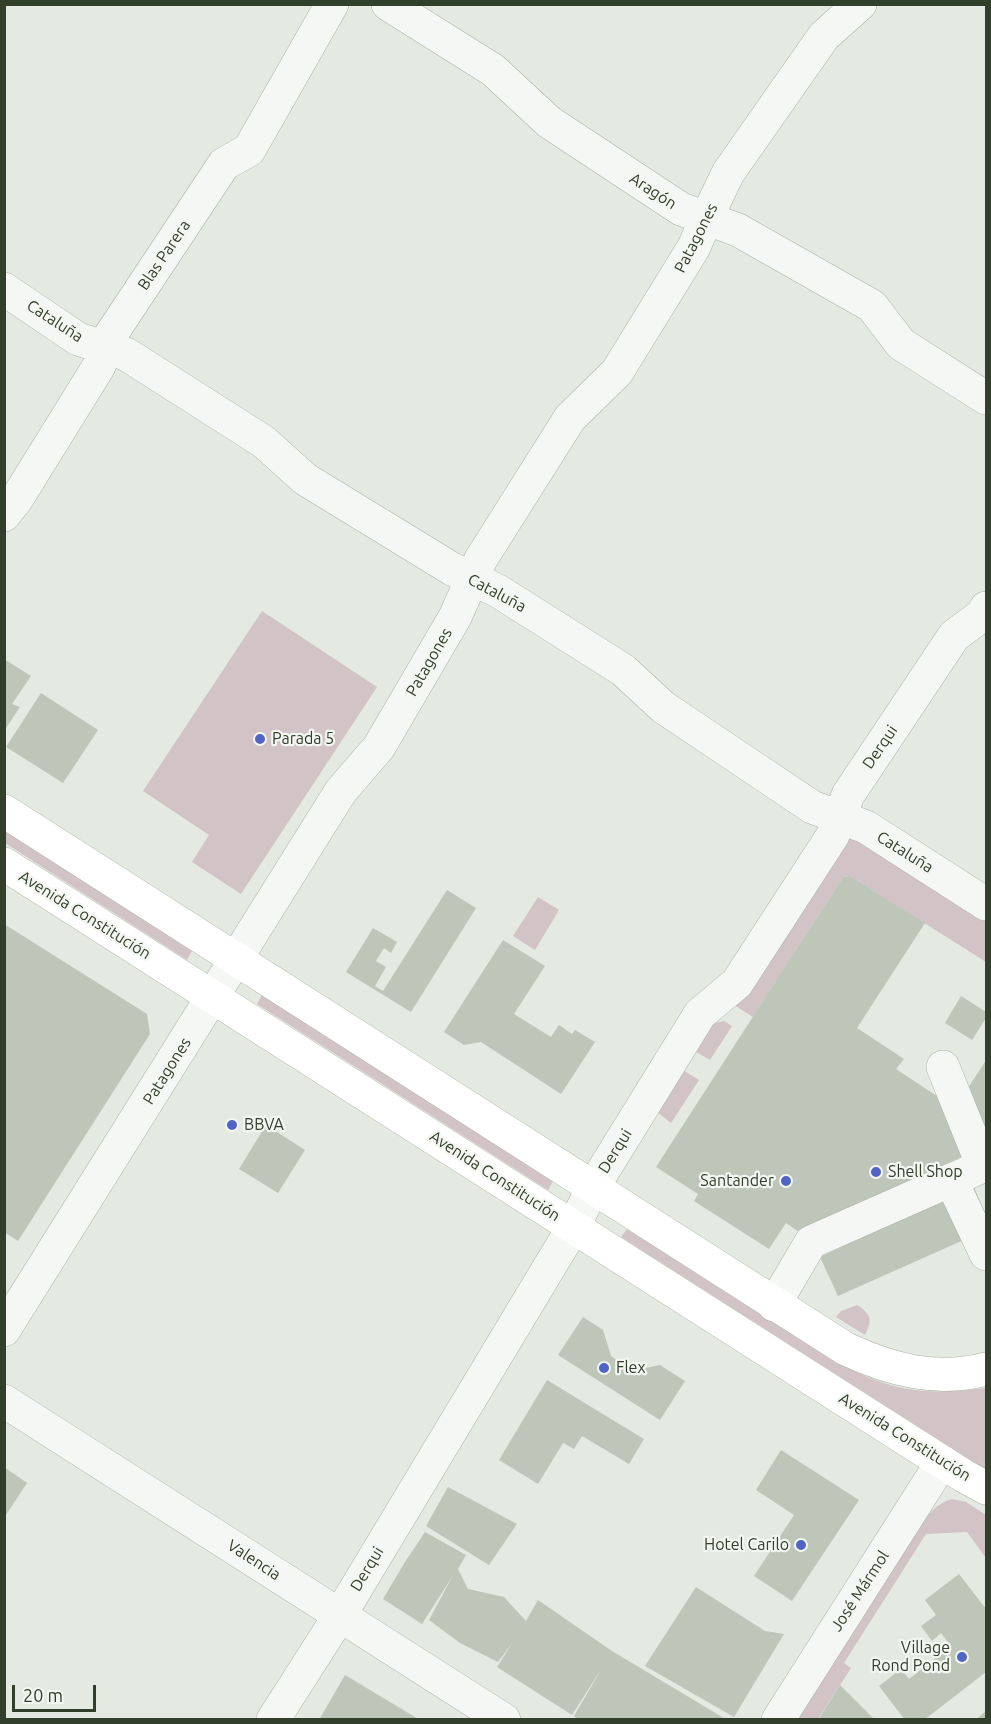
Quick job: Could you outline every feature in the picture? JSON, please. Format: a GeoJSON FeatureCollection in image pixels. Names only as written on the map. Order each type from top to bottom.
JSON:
{"type":"FeatureCollection","features":[{"type":"Feature","properties":{"kind":"main road"},"geometry":{"type":"LineString","coordinates":[[4,811],[846,1349],[889,1367],[920,1373],[945,1375],[987,1369]]}},
{"type":"Feature","properties":{"kind":"main road","name":"Avenida Constitución"},"geometry":{"type":"LineString","coordinates":[[4,864],[942,1462],[987,1488]]}},
{"type":"Feature","properties":{"kind":"street","name":"Blas Parera"},"geometry":{"type":"LineString","coordinates":[[4,515],[16,500],[99,366],[112,333],[224,164],[249,150],[332,4]]}},
{"type":"Feature","properties":{"kind":"street","name":"Aragón"},"geometry":{"type":"LineString","coordinates":[[388,4],[493,70],[549,122],[681,209],[738,230],[872,306],[902,344],[987,398]]}},
{"type":"Feature","properties":{"kind":"street","name":"Patagones"},"geometry":{"type":"LineString","coordinates":[[4,1330],[341,791],[379,747],[455,616],[481,559],[570,418],[617,372],[694,248],[728,173],[824,36],[860,4]]}},
{"type":"Feature","properties":{"kind":"street","name":"Cataluña"},"geometry":{"type":"LineString","coordinates":[[4,288],[78,339],[126,354],[264,442],[305,479],[452,569],[498,591],[623,670],[663,707],[812,807],[866,827],[987,904]]}},
{"type":"Feature","properties":{"kind":"street","name":"Derqui"},"geometry":{"type":"LineString","coordinates":[[273,1719],[340,1615],[574,1226],[593,1187],[700,1014],[737,983],[833,835],[848,795],[954,636],[982,615],[987,608]]}},
{"type":"Feature","properties":{"kind":"street"},"geometry":{"type":"LineString","coordinates":[[774,1305],[811,1242],[983,1166],[943,1067]]}},
{"type":"Feature","properties":{"kind":"street"},"geometry":{"type":"LineString","coordinates":[[951,1180],[987,1254]]}},
{"type":"Feature","properties":{"kind":"street","name":"Valencia"},"geometry":{"type":"LineString","coordinates":[[4,1401],[504,1719]]}},
{"type":"Feature","properties":{"kind":"street","name":"José Mármol"},"geometry":{"type":"LineString","coordinates":[[778,1719],[942,1462]]}},
{"type":"Feature","properties":{"kind":"shaded area","name":"Parada 5"},"geometry":{"type":"Polygon","coordinates":[[[262,611],[377,687],[241,894],[192,862],[209,835],[143,791],[262,611]]]}},
{"type":"Feature","properties":{"kind":"shaded area"},"geometry":{"type":"Polygon","coordinates":[[[5,831],[192,951],[187,960],[5,843],[5,831]]]}},
{"type":"Feature","properties":{"kind":"shaded area"},"geometry":{"type":"Polygon","coordinates":[[[846,833],[986,911],[986,962],[850,876],[843,877],[753,1017],[734,1005],[846,833]]]}},
{"type":"Feature","properties":{"kind":"shaded area"},"geometry":{"type":"Polygon","coordinates":[[[538,897],[559,910],[535,950],[513,936],[538,897]]]}},
{"type":"Feature","properties":{"kind":"shaded area"},"geometry":{"type":"Polygon","coordinates":[[[262,995],[553,1181],[548,1190],[257,1004],[262,995]]]}},
{"type":"Feature","properties":{"kind":"shaded area"},"geometry":{"type":"Polygon","coordinates":[[[724,1021],[732,1026],[710,1060],[689,1048],[706,1025],[724,1021]]]}},
{"type":"Feature","properties":{"kind":"shaded area"},"geometry":{"type":"Polygon","coordinates":[[[678,1067],[699,1080],[671,1123],[652,1108],[678,1067]]]}},
{"type":"Feature","properties":{"kind":"shaded area"},"geometry":{"type":"Polygon","coordinates":[[[627,1229],[834,1361],[861,1374],[890,1385],[913,1390],[950,1391],[986,1388],[986,1470],[621,1237],[627,1229]]]}},
{"type":"Feature","properties":{"kind":"shaded area"},"geometry":{"type":"Polygon","coordinates":[[[857,1305],[868,1314],[870,1321],[865,1335],[836,1317],[841,1311],[857,1305]]]}},
{"type":"Feature","properties":{"kind":"shaded area"},"geometry":{"type":"Polygon","coordinates":[[[952,1499],[966,1502],[986,1515],[986,1558],[967,1532],[926,1534],[844,1663],[851,1668],[818,1719],[797,1720],[922,1523],[935,1508],[952,1499]]]}},
{"type":"Feature","properties":{"kind":"building"},"geometry":{"type":"Polygon","coordinates":[[[4,659],[31,676],[12,704],[20,707],[4,731],[4,659]]]}},
{"type":"Feature","properties":{"kind":"building"},"geometry":{"type":"Polygon","coordinates":[[[41,693],[98,730],[63,783],[6,747],[41,693]]]}},
{"type":"Feature","properties":{"kind":"building"},"geometry":{"type":"Polygon","coordinates":[[[850,876],[925,923],[857,1028],[904,1059],[896,1069],[940,1098],[967,1154],[891,1190],[974,1187],[986,1216],[986,1230],[838,1296],[820,1257],[865,1236],[852,1207],[799,1232],[786,1223],[769,1249],[694,1201],[698,1194],[656,1167],[843,877],[850,876]]]}},
{"type":"Feature","properties":{"kind":"building"},"geometry":{"type":"Polygon","coordinates":[[[447,890],[476,908],[411,1012],[346,972],[373,928],[397,942],[391,953],[384,948],[376,961],[386,967],[375,986],[383,991],[447,890]]]}},
{"type":"Feature","properties":{"kind":"building"},"geometry":{"type":"Polygon","coordinates":[[[4,924],[147,1014],[150,1034],[18,1241],[4,1232],[4,924]]]}},
{"type":"Feature","properties":{"kind":"building"},"geometry":{"type":"Polygon","coordinates":[[[503,940],[545,966],[514,1014],[551,1037],[559,1025],[572,1034],[575,1030],[595,1042],[561,1094],[481,1042],[464,1045],[444,1032],[503,940]]]}},
{"type":"Feature","properties":{"kind":"building"},"geometry":{"type":"Polygon","coordinates":[[[961,996],[986,1012],[986,1018],[972,1040],[945,1023],[961,996]]]}},
{"type":"Feature","properties":{"kind":"building"},"geometry":{"type":"Polygon","coordinates":[[[986,1060],[986,1141],[963,1096],[986,1060]]]}},
{"type":"Feature","properties":{"kind":"building"},"geometry":{"type":"Polygon","coordinates":[[[266,1125],[305,1150],[278,1193],[239,1169],[266,1125]]]}},
{"type":"Feature","properties":{"kind":"building","name":"Flex"},"geometry":{"type":"Polygon","coordinates":[[[583,1317],[603,1330],[611,1356],[632,1371],[660,1365],[685,1381],[660,1420],[558,1355],[583,1317]]]}},
{"type":"Feature","properties":{"kind":"building"},"geometry":{"type":"Polygon","coordinates":[[[547,1380],[644,1439],[629,1464],[582,1436],[574,1449],[563,1443],[538,1484],[499,1460],[547,1380]]]}},
{"type":"Feature","properties":{"kind":"building","name":"Hotel Carilo"},"geometry":{"type":"Polygon","coordinates":[[[781,1450],[859,1500],[792,1601],[754,1576],[794,1515],[756,1490],[781,1450]]]}},
{"type":"Feature","properties":{"kind":"building"},"geometry":{"type":"Polygon","coordinates":[[[4,1467],[27,1483],[4,1518],[4,1467]]]}},
{"type":"Feature","properties":{"kind":"building"},"geometry":{"type":"Polygon","coordinates":[[[448,1487],[517,1524],[489,1565],[426,1526],[448,1487]]]}},
{"type":"Feature","properties":{"kind":"building"},"geometry":{"type":"Polygon","coordinates":[[[425,1532],[466,1555],[458,1569],[468,1589],[504,1597],[526,1621],[538,1600],[612,1651],[727,1720],[578,1720],[574,1716],[602,1668],[572,1715],[497,1667],[513,1642],[498,1662],[460,1643],[429,1620],[452,1577],[422,1624],[383,1599],[425,1532]]]}},
{"type":"Feature","properties":{"kind":"building","name":"Village Rond Pond"},"geometry":{"type":"Polygon","coordinates":[[[959,1574],[986,1609],[986,1672],[924,1720],[905,1720],[879,1686],[901,1669],[909,1679],[951,1646],[941,1633],[932,1641],[921,1626],[936,1615],[925,1600],[959,1574]]]}},
{"type":"Feature","properties":{"kind":"building"},"geometry":{"type":"Polygon","coordinates":[[[696,1587],[765,1631],[784,1634],[734,1717],[645,1666],[696,1587]]]}},
{"type":"Feature","properties":{"kind":"building"},"geometry":{"type":"Polygon","coordinates":[[[345,1675],[420,1720],[319,1720],[345,1675]]]}},
{"type":"Feature","properties":{"kind":"building"},"geometry":{"type":"Polygon","coordinates":[[[840,1685],[875,1720],[818,1720],[840,1685]]]}},
{"type":"Feature","properties":{"kind":"building"},"geometry":{"type":"Polygon","coordinates":[[[986,1711],[986,1720],[975,1720],[986,1711]]]}},
{"type":"Feature","properties":{"kind":"place","name":"Parada 5"},"geometry":{"type":"Point","coordinates":[260,739]}},
{"type":"Feature","properties":{"kind":"place","name":"BBVA"},"geometry":{"type":"Point","coordinates":[232,1125]}},
{"type":"Feature","properties":{"kind":"place","name":"Shell Shop"},"geometry":{"type":"Point","coordinates":[876,1172]}},
{"type":"Feature","properties":{"kind":"place","name":"Santander"},"geometry":{"type":"Point","coordinates":[786,1181]}},
{"type":"Feature","properties":{"kind":"place","name":"Flex"},"geometry":{"type":"Point","coordinates":[604,1368]}},
{"type":"Feature","properties":{"kind":"place","name":"Hotel Carilo"},"geometry":{"type":"Point","coordinates":[801,1545]}},
{"type":"Feature","properties":{"kind":"place","name":"Village Rond Pond"},"geometry":{"type":"Point","coordinates":[962,1657]}}]}
